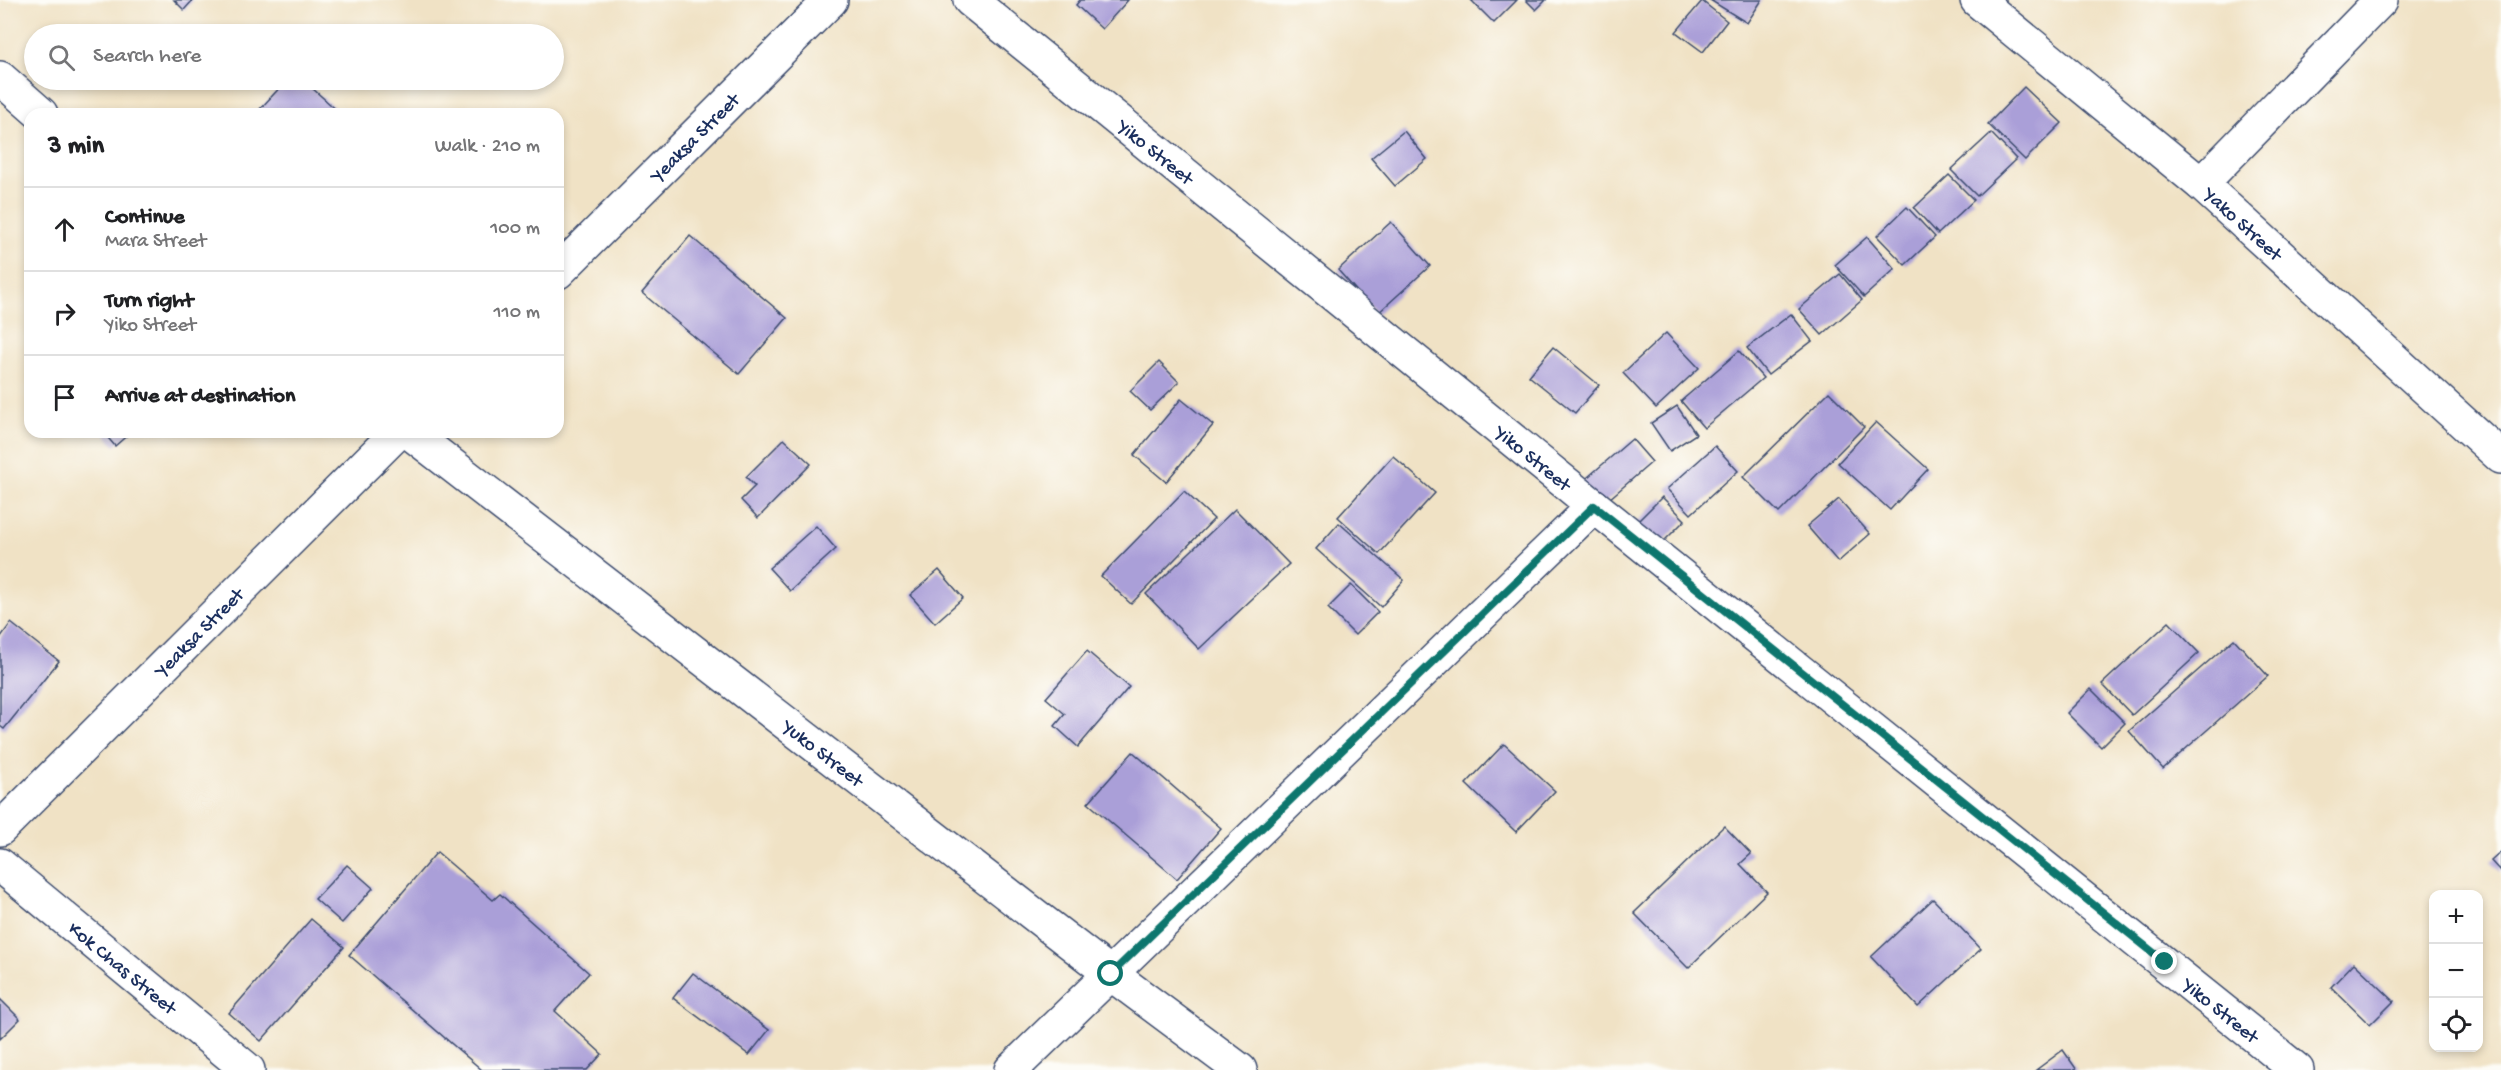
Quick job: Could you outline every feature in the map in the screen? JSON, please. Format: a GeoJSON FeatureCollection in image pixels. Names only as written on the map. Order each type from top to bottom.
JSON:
{"type":"FeatureCollection","features":[{"type":"Feature","properties":{"kind":"street","name":"Yeaksa Street"},"geometry":{"type":"LineString","coordinates":[[564,266],[831,0]]}},
{"type":"Feature","properties":{"kind":"street","name":"Yiko Street"},"geometry":{"type":"LineString","coordinates":[[970,0],[1594,506],[2297,1070]]}},
{"type":"Feature","properties":{"kind":"street","name":"Yako Street"},"geometry":{"type":"LineString","coordinates":[[1977,0],[2201,184],[2501,457]]}},
{"type":"Feature","properties":{"kind":"street"},"geometry":{"type":"LineString","coordinates":[[2201,184],[2381,0]]}},
{"type":"Feature","properties":{"kind":"street"},"geometry":{"type":"LineString","coordinates":[[0,78],[34,108]]}},
{"type":"Feature","properties":{"kind":"street","name":"Yeaksa Street"},"geometry":{"type":"LineString","coordinates":[[0,829],[392,438]]}},
{"type":"Feature","properties":{"kind":"street","name":"Yuko Street"},"geometry":{"type":"LineString","coordinates":[[417,438],[1111,974],[1240,1070]]}},
{"type":"Feature","properties":{"kind":"street"},"geometry":{"type":"LineString","coordinates":[[1011,1070],[1594,506]]}},
{"type":"Feature","properties":{"kind":"street","name":"Kok Chas Street"},"geometry":{"type":"LineString","coordinates":[[0,865],[248,1070]]}},
{"type":"Feature","properties":{"kind":"building"},"geometry":{"type":"Polygon","coordinates":[[[174,0],[193,0],[184,10],[174,0]]]}},
{"type":"Feature","properties":{"kind":"building"},"geometry":{"type":"Polygon","coordinates":[[[1080,0],[1128,0],[1102,29],[1076,5],[1080,0]]]}},
{"type":"Feature","properties":{"kind":"building"},"geometry":{"type":"Polygon","coordinates":[[[1471,0],[1517,0],[1494,23],[1471,0]]]}},
{"type":"Feature","properties":{"kind":"building"},"geometry":{"type":"Polygon","coordinates":[[[1526,0],[1546,0],[1536,10],[1526,0]]]}},
{"type":"Feature","properties":{"kind":"building"},"geometry":{"type":"Polygon","coordinates":[[[1710,0],[1762,0],[1747,23],[1710,0]]]}},
{"type":"Feature","properties":{"kind":"building"},"geometry":{"type":"Polygon","coordinates":[[[1702,1],[1727,21],[1703,52],[1676,32],[1702,1]]]}},
{"type":"Feature","properties":{"kind":"building"},"geometry":{"type":"Polygon","coordinates":[[[2024,87],[2062,123],[2025,160],[1988,124],[2024,87]]]}},
{"type":"Feature","properties":{"kind":"building"},"geometry":{"type":"Polygon","coordinates":[[[278,90],[314,90],[334,108],[261,108],[278,90]]]}},
{"type":"Feature","properties":{"kind":"building"},"geometry":{"type":"Polygon","coordinates":[[[1404,131],[1427,159],[1395,186],[1371,158],[1404,131]]]}},
{"type":"Feature","properties":{"kind":"building"},"geometry":{"type":"Polygon","coordinates":[[[1991,133],[2016,159],[1977,196],[1951,170],[1991,133]]]}},
{"type":"Feature","properties":{"kind":"building"},"geometry":{"type":"Polygon","coordinates":[[[1949,175],[1974,200],[1938,234],[1914,208],[1949,175]]]}},
{"type":"Feature","properties":{"kind":"building"},"geometry":{"type":"Polygon","coordinates":[[[1907,207],[1935,237],[1905,265],[1877,236],[1907,207]]]}},
{"type":"Feature","properties":{"kind":"building"},"geometry":{"type":"Polygon","coordinates":[[[1391,222],[1430,266],[1377,314],[1338,270],[1391,222]]]}},
{"type":"Feature","properties":{"kind":"building"},"geometry":{"type":"Polygon","coordinates":[[[690,236],[787,318],[739,374],[642,293],[690,236]]]}},
{"type":"Feature","properties":{"kind":"building"},"geometry":{"type":"Polygon","coordinates":[[[1867,237],[1895,269],[1864,297],[1835,265],[1867,237]]]}},
{"type":"Feature","properties":{"kind":"building"},"geometry":{"type":"Polygon","coordinates":[[[1840,274],[1862,300],[1822,335],[1799,309],[1840,274]]]}},
{"type":"Feature","properties":{"kind":"building"},"geometry":{"type":"Polygon","coordinates":[[[1791,314],[1812,341],[1768,375],[1747,348],[1791,314]]]}},
{"type":"Feature","properties":{"kind":"building"},"geometry":{"type":"Polygon","coordinates":[[[1666,333],[1699,368],[1656,408],[1623,373],[1666,333]]]}},
{"type":"Feature","properties":{"kind":"building"},"geometry":{"type":"Polygon","coordinates":[[[1553,347],[1599,385],[1575,413],[1529,376],[1553,347]]]}},
{"type":"Feature","properties":{"kind":"building"},"geometry":{"type":"Polygon","coordinates":[[[1739,351],[1763,378],[1704,428],[1681,401],[1739,351]]]}},
{"type":"Feature","properties":{"kind":"building"},"geometry":{"type":"Polygon","coordinates":[[[1159,362],[1179,382],[1150,410],[1130,391],[1159,362]]]}},
{"type":"Feature","properties":{"kind":"building"},"geometry":{"type":"Polygon","coordinates":[[[1829,392],[1864,427],[1779,513],[1743,477],[1829,392]]]}},
{"type":"Feature","properties":{"kind":"building"},"geometry":{"type":"Polygon","coordinates":[[[1181,399],[1213,425],[1166,482],[1134,455],[1181,399]]]}},
{"type":"Feature","properties":{"kind":"building"},"geometry":{"type":"Polygon","coordinates":[[[1677,406],[1696,434],[1670,451],[1651,423],[1677,406]]]}},
{"type":"Feature","properties":{"kind":"building"},"geometry":{"type":"Polygon","coordinates":[[[1876,422],[1928,469],[1890,510],[1838,463],[1876,422]]]}},
{"type":"Feature","properties":{"kind":"building"},"geometry":{"type":"Polygon","coordinates":[[[108,438],[124,438],[115,446],[108,438]]]}},
{"type":"Feature","properties":{"kind":"building"},"geometry":{"type":"Polygon","coordinates":[[[784,439],[811,464],[758,518],[741,500],[755,486],[746,477],[784,439]]]}},
{"type":"Feature","properties":{"kind":"building"},"geometry":{"type":"Polygon","coordinates":[[[1632,439],[1652,462],[1601,506],[1581,483],[1632,439]]]}},
{"type":"Feature","properties":{"kind":"building"},"geometry":{"type":"Polygon","coordinates":[[[1715,446],[1738,471],[1691,514],[1667,489],[1715,446]]]}},
{"type":"Feature","properties":{"kind":"building"},"geometry":{"type":"Polygon","coordinates":[[[1393,456],[1435,493],[1379,554],[1338,517],[1393,456]]]}},
{"type":"Feature","properties":{"kind":"building"},"geometry":{"type":"Polygon","coordinates":[[[1184,491],[1214,519],[1131,604],[1101,576],[1184,491]]]}},
{"type":"Feature","properties":{"kind":"building"},"geometry":{"type":"Polygon","coordinates":[[[1662,497],[1685,520],[1653,552],[1630,529],[1662,497]]]}},
{"type":"Feature","properties":{"kind":"building"},"geometry":{"type":"Polygon","coordinates":[[[1839,499],[1870,534],[1838,562],[1807,526],[1839,499]]]}},
{"type":"Feature","properties":{"kind":"building"},"geometry":{"type":"Polygon","coordinates":[[[1235,509],[1289,564],[1199,649],[1146,594],[1235,509]]]}},
{"type":"Feature","properties":{"kind":"building"},"geometry":{"type":"Polygon","coordinates":[[[1339,523],[1404,580],[1381,607],[1316,549],[1339,523]]]}},
{"type":"Feature","properties":{"kind":"building"},"geometry":{"type":"Polygon","coordinates":[[[816,526],[836,549],[790,591],[769,568],[816,526]]]}},
{"type":"Feature","properties":{"kind":"building"},"geometry":{"type":"Polygon","coordinates":[[[939,570],[963,598],[935,623],[910,595],[939,570]]]}},
{"type":"Feature","properties":{"kind":"building"},"geometry":{"type":"Polygon","coordinates":[[[1351,585],[1378,612],[1355,635],[1328,608],[1351,585]]]}},
{"type":"Feature","properties":{"kind":"building"},"geometry":{"type":"Polygon","coordinates":[[[2169,622],[2199,653],[2132,715],[2102,684],[2169,622]]]}},
{"type":"Feature","properties":{"kind":"building"},"geometry":{"type":"Polygon","coordinates":[[[11,623],[59,661],[4,729],[0,726],[0,638],[11,623]]]}},
{"type":"Feature","properties":{"kind":"building"},"geometry":{"type":"Polygon","coordinates":[[[2234,639],[2268,676],[2163,769],[2129,731],[2234,639]]]}},
{"type":"Feature","properties":{"kind":"building"},"geometry":{"type":"Polygon","coordinates":[[[1087,651],[1129,687],[1078,747],[1055,726],[1065,714],[1046,698],[1087,651]]]}},
{"type":"Feature","properties":{"kind":"building"},"geometry":{"type":"Polygon","coordinates":[[[2091,689],[2125,723],[2101,747],[2067,713],[2091,689]]]}},
{"type":"Feature","properties":{"kind":"building"},"geometry":{"type":"Polygon","coordinates":[[[1504,744],[1555,791],[1516,832],[1466,784],[1504,744]]]}},
{"type":"Feature","properties":{"kind":"building"},"geometry":{"type":"Polygon","coordinates":[[[1133,752],[1221,828],[1177,879],[1088,803],[1133,752]]]}},
{"type":"Feature","properties":{"kind":"building"},"geometry":{"type":"Polygon","coordinates":[[[1724,826],[1751,854],[1740,864],[1767,892],[1688,968],[1634,913],[1724,826]]]}},
{"type":"Feature","properties":{"kind":"building"},"geometry":{"type":"Polygon","coordinates":[[[437,852],[493,900],[500,894],[589,973],[555,1011],[602,1054],[587,1070],[482,1070],[349,955],[437,852]]]}},
{"type":"Feature","properties":{"kind":"building"},"geometry":{"type":"Polygon","coordinates":[[[2501,852],[2501,872],[2491,861],[2501,852]]]}},
{"type":"Feature","properties":{"kind":"building"},"geometry":{"type":"Polygon","coordinates":[[[347,865],[373,888],[342,923],[315,899],[347,865]]]}},
{"type":"Feature","properties":{"kind":"building"},"geometry":{"type":"Polygon","coordinates":[[[1933,899],[1981,949],[1918,1007],[1871,957],[1933,899]]]}},
{"type":"Feature","properties":{"kind":"building"},"geometry":{"type":"Polygon","coordinates":[[[311,919],[344,947],[261,1041],[229,1013],[311,919]]]}},
{"type":"Feature","properties":{"kind":"building"},"geometry":{"type":"Polygon","coordinates":[[[2354,963],[2394,1001],[2370,1025],[2331,987],[2354,963]]]}},
{"type":"Feature","properties":{"kind":"building"},"geometry":{"type":"Polygon","coordinates":[[[693,973],[769,1030],[749,1055],[673,998],[693,973]]]}},
{"type":"Feature","properties":{"kind":"building"},"geometry":{"type":"Polygon","coordinates":[[[0,999],[20,1019],[0,1039],[0,999]]]}},
{"type":"Feature","properties":{"kind":"building"},"geometry":{"type":"Polygon","coordinates":[[[2063,1050],[2077,1070],[2036,1070],[2063,1050]]]}},
{"type":"Feature","properties":{"kind":"route"},"geometry":{"type":"LineString","coordinates":[[1111,974],[1594,506],[2165,962]]}}]}
